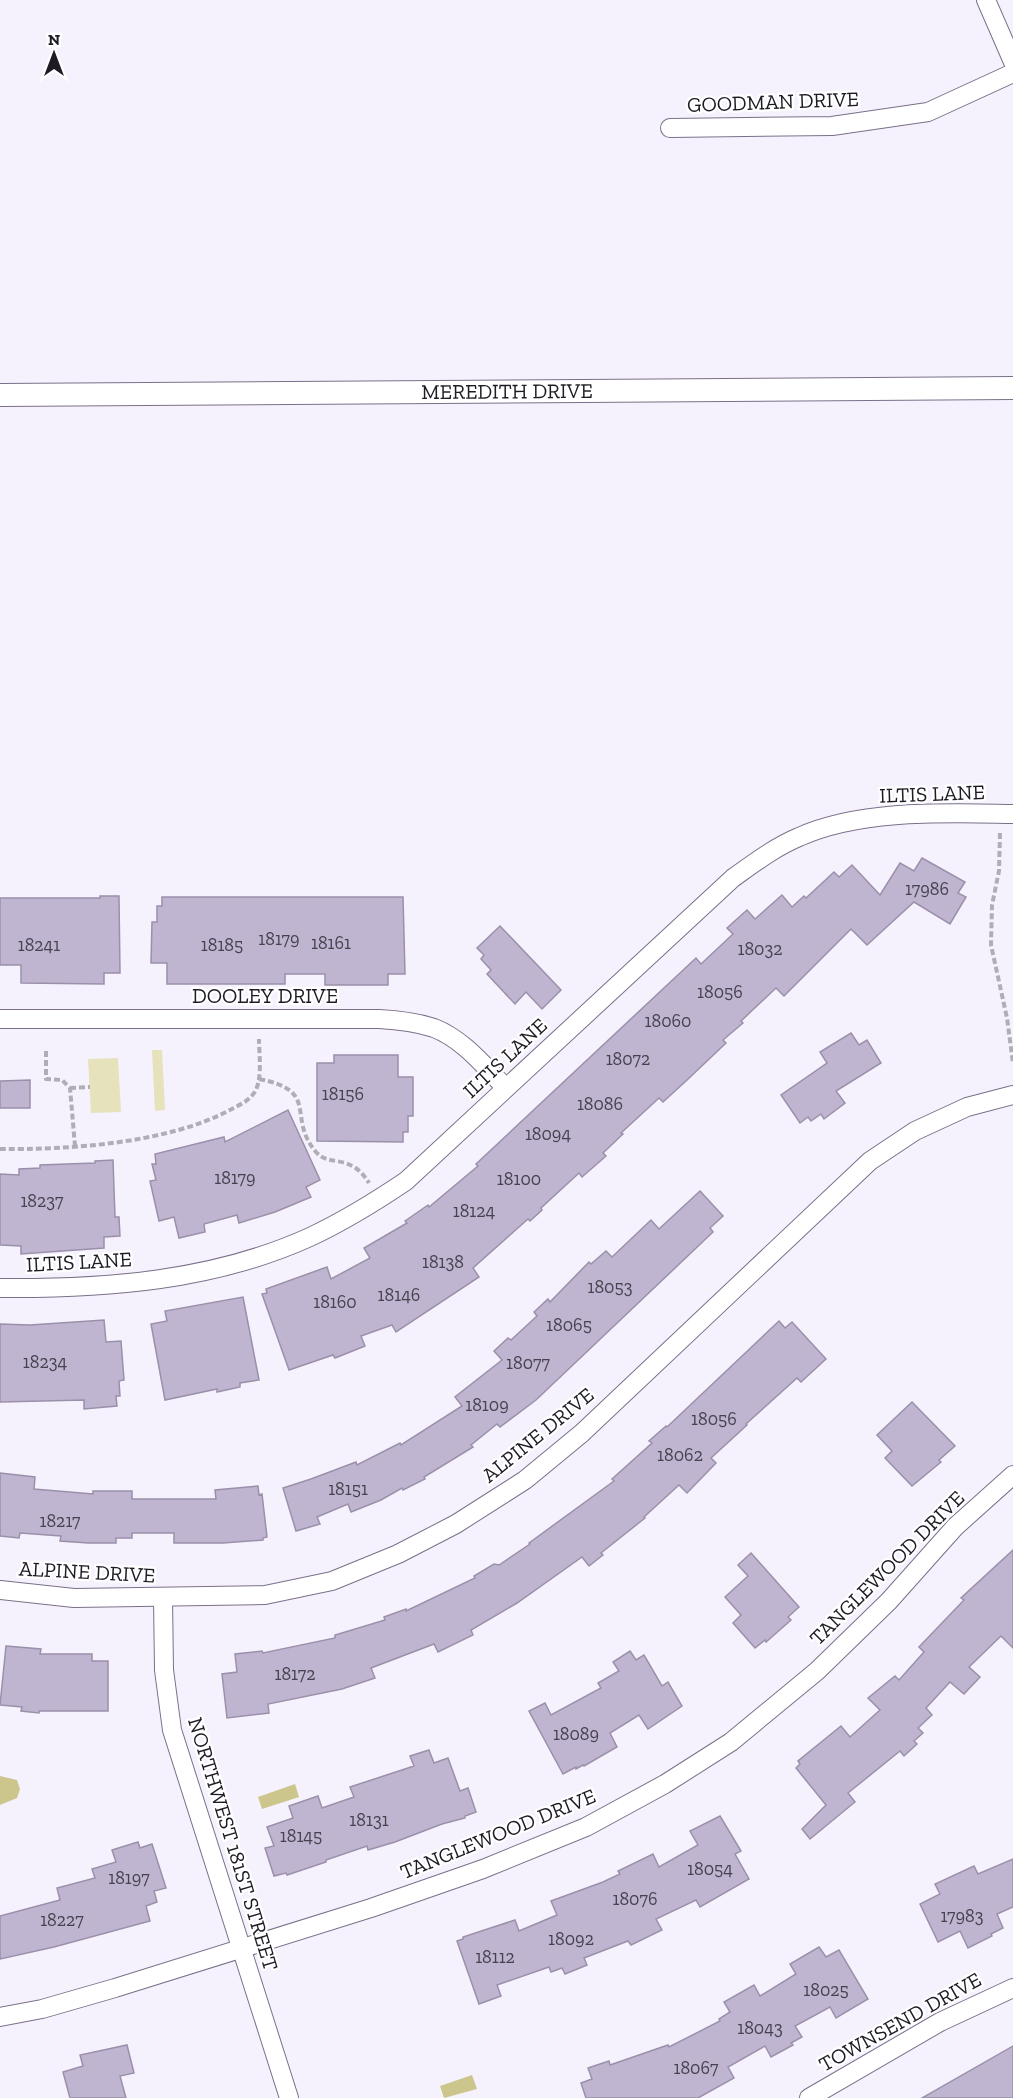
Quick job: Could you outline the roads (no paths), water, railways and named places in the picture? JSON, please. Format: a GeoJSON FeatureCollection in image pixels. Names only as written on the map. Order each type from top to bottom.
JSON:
{"type":"FeatureCollection","features":[{"type":"Feature","properties":{"kind":"street"},"geometry":{"type":"LineString","coordinates":[[986,0],[1013,62]]}},
{"type":"Feature","properties":{"kind":"street","name":"GOODMAN DRIVE"},"geometry":{"type":"LineString","coordinates":[[670,128],[832,126],[928,112],[1013,73]]}},
{"type":"Feature","properties":{"kind":"street","name":"MEREDITH DRIVE"},"geometry":{"type":"LineString","coordinates":[[0,395],[1013,388]]}},
{"type":"Feature","properties":{"kind":"street","name":"ILTIS LANE"},"geometry":{"type":"LineString","coordinates":[[0,1288],[122,1284],[181,1277],[249,1259],[309,1237],[361,1210],[406,1181],[733,878],[765,855],[800,836],[839,824],[939,813],[1013,814]]}},
{"type":"Feature","properties":{"kind":"street","name":"DOOLEY DRIVE"},"geometry":{"type":"LineString","coordinates":[[0,1019],[379,1019],[409,1021],[436,1029],[456,1041],[506,1088]]}},
{"type":"Feature","properties":{"kind":"street","name":"ALPINE DRIVE"},"geometry":{"type":"LineString","coordinates":[[0,1590],[74,1598],[265,1595],[332,1581],[398,1554],[456,1524],[525,1480],[582,1433],[870,1161],[915,1131],[967,1107],[1013,1095]]}},
{"type":"Feature","properties":{"kind":"street","name":"TANGLEWOOD DRIVE"},"geometry":{"type":"LineString","coordinates":[[0,2017],[42,2009],[371,1908],[483,1869],[586,1827],[665,1784],[732,1742],[817,1671],[889,1601],[955,1527],[1013,1475]]}},
{"type":"Feature","properties":{"kind":"street","name":"NORTHWEST 181ST STREET"},"geometry":{"type":"LineString","coordinates":[[163,1598],[164,1670],[172,1730],[289,2098]]}},
{"type":"Feature","properties":{"kind":"street","name":"TOWNSEND DRIVE"},"geometry":{"type":"LineString","coordinates":[[809,2098],[940,2022],[1013,1988]]}}]}
